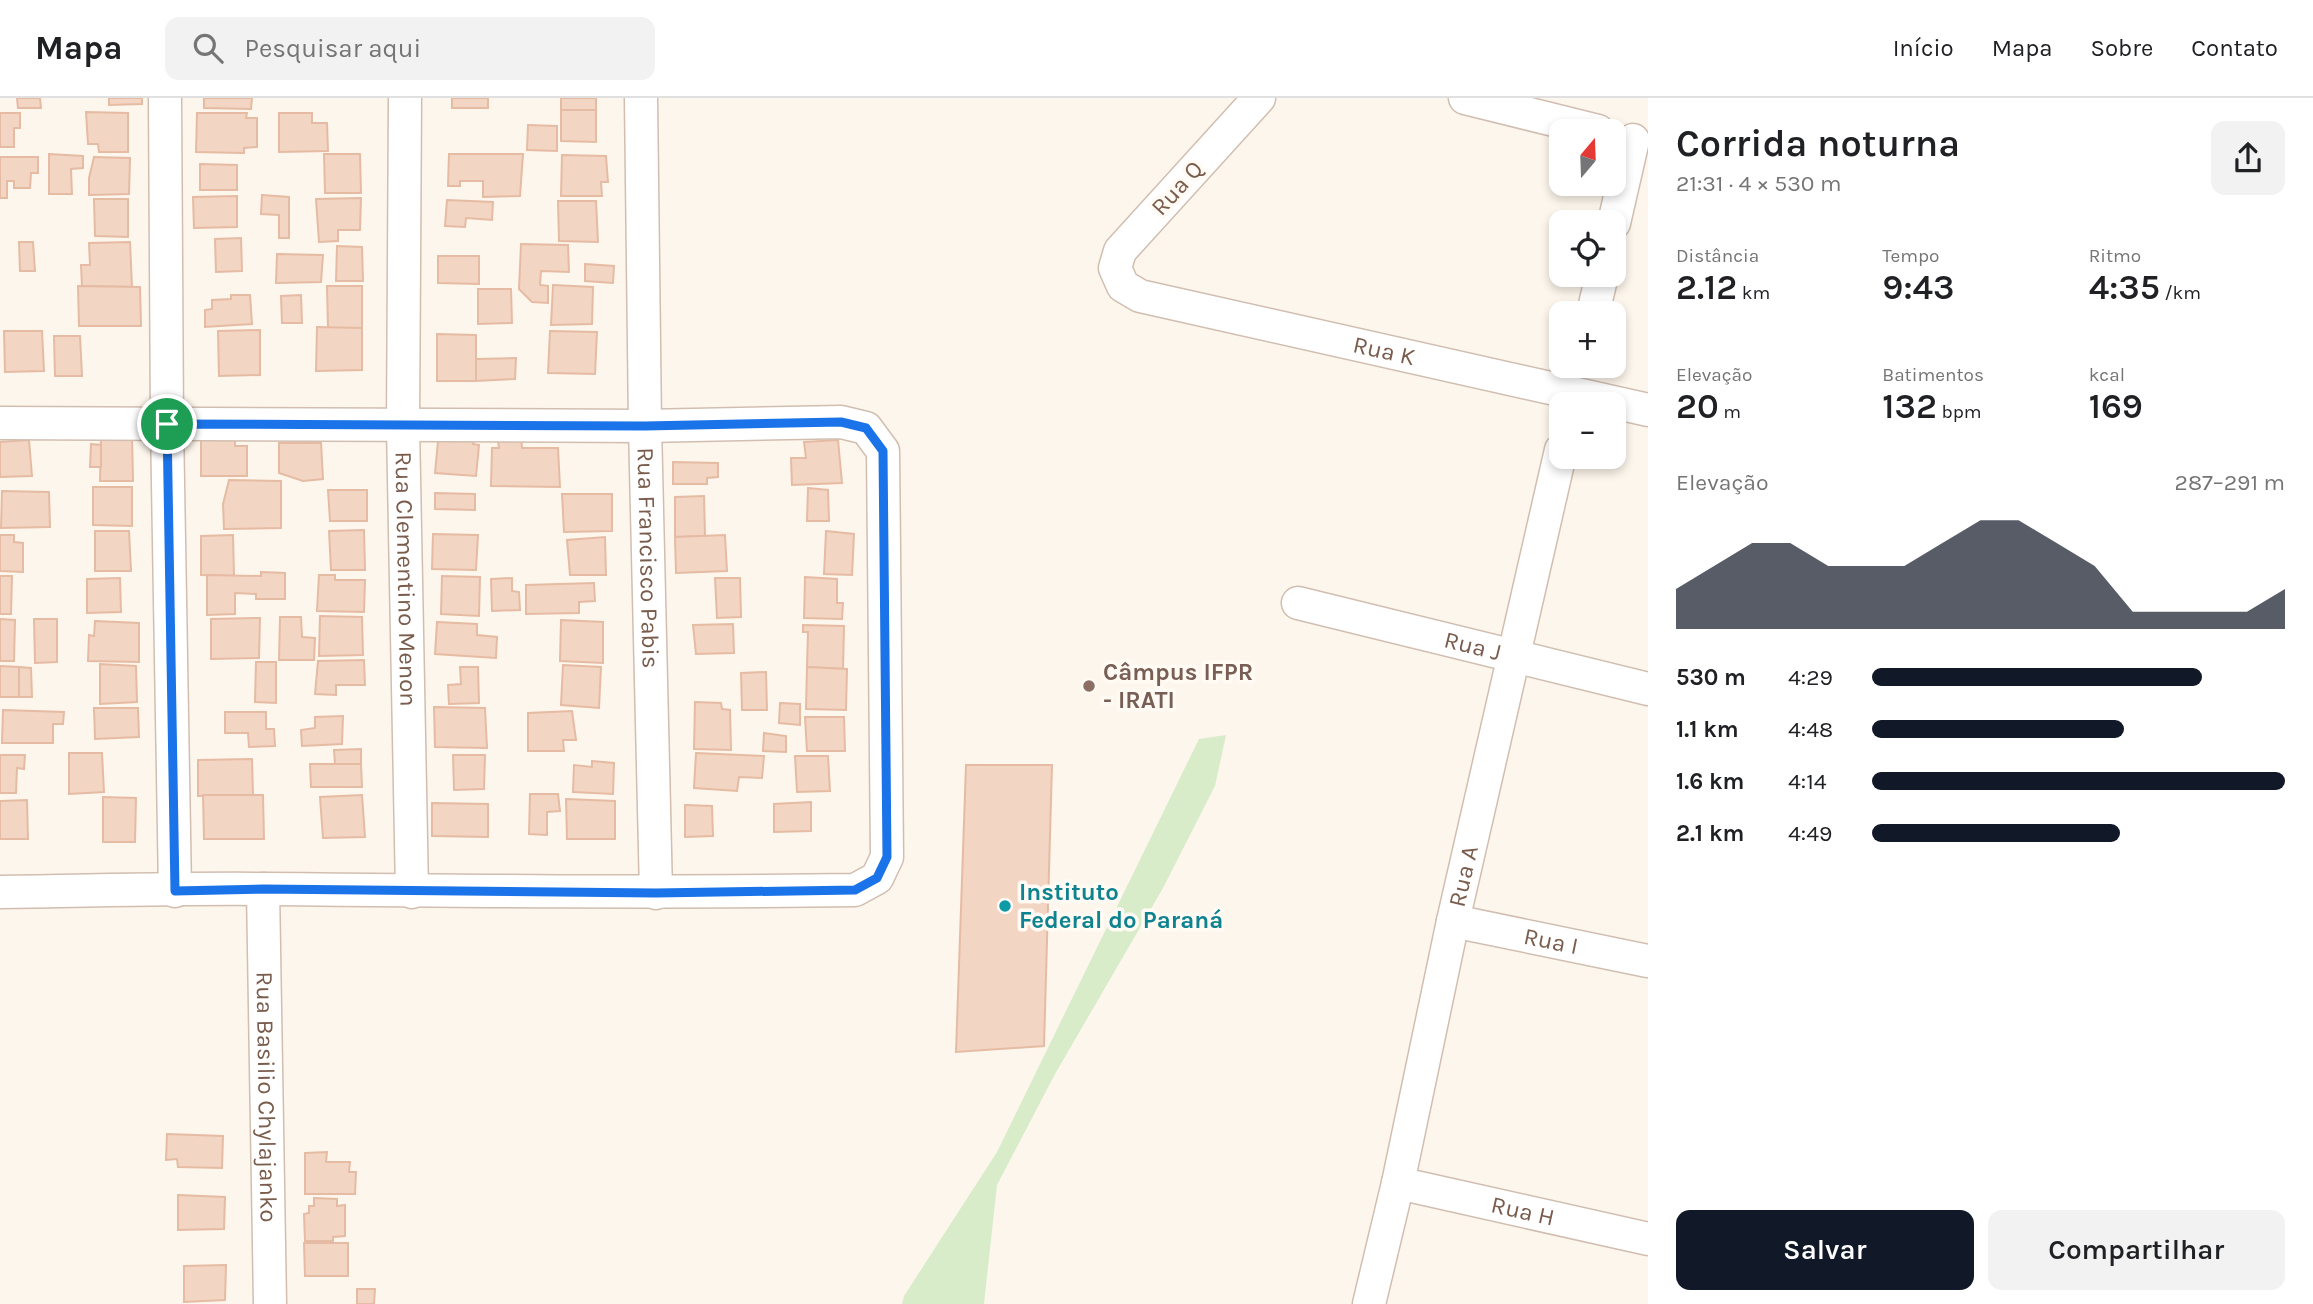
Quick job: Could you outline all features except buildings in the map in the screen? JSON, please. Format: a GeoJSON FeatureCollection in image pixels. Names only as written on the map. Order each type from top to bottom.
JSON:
{"type":"FeatureCollection","features":[{"type":"Feature","properties":{"kind":"street"},"geometry":{"type":"LineString","coordinates":[[165,98],[167,424],[175,891]]}},
{"type":"Feature","properties":{"kind":"street","name":"Rua Clementino Menon"},"geometry":{"type":"LineString","coordinates":[[405,98],[404,426],[412,892]]}},
{"type":"Feature","properties":{"kind":"street","name":"Rua Francisco Pabis"},"geometry":{"type":"LineString","coordinates":[[641,98],[645,426],[656,893]]}},
{"type":"Feature","properties":{"kind":"street","name":"Rua Q"},"geometry":{"type":"LineString","coordinates":[[1124,286],[1115,268],[1120,251],[1259,98]]}},
{"type":"Feature","properties":{"kind":"street"},"geometry":{"type":"LineString","coordinates":[[1465,98],[1550,119]]}},
{"type":"Feature","properties":{"kind":"street"},"geometry":{"type":"LineString","coordinates":[[1617,210],[1631,140]]}},
{"type":"Feature","properties":{"kind":"street","name":"Rua K"},"geometry":{"type":"LineString","coordinates":[[1124,286],[1140,296],[1576,388],[1648,411]]}},
{"type":"Feature","properties":{"kind":"street"},"geometry":{"type":"LineString","coordinates":[[0,423],[645,426],[841,422],[866,428],[883,451],[887,857],[877,878],[855,890],[656,893],[263,889],[0,892]]}},
{"type":"Feature","properties":{"kind":"street","name":"Rua A"},"geometry":{"type":"LineString","coordinates":[[1369,1304],[1557,469]]}},
{"type":"Feature","properties":{"kind":"street","name":"Rua J"},"geometry":{"type":"LineString","coordinates":[[1298,603],[1648,689]]}},
{"type":"Feature","properties":{"kind":"street","name":"Rua Basilio Chylajanko"},"geometry":{"type":"LineString","coordinates":[[263,889],[270,1304]]}},
{"type":"Feature","properties":{"kind":"street","name":"Rua I"},"geometry":{"type":"LineString","coordinates":[[1453,921],[1648,961]]}},
{"type":"Feature","properties":{"kind":"street","name":"Rua H"},"geometry":{"type":"LineString","coordinates":[[1398,1183],[1648,1239]]}},
{"type":"Feature","properties":{"kind":"green space"},"geometry":{"type":"Polygon","coordinates":[[[1226,735],[1215,786],[1163,888],[1055,1074],[997,1185],[984,1304],[902,1304],[904,1296],[997,1152],[1199,739],[1226,735]]]}},
{"type":"Feature","properties":{"kind":"place","name":"Câmpus IFPR - IRATI"},"geometry":{"type":"Point","coordinates":[1089,686]}},
{"type":"Feature","properties":{"kind":"place","name":"Instituto Federal do Paraná"},"geometry":{"type":"Point","coordinates":[1005,906]}},
{"type":"Feature","properties":{"kind":"route"},"geometry":{"type":"LineString","coordinates":[[841,422],[866,428],[883,451],[887,857],[877,878],[855,890],[656,893],[263,889],[175,891],[167,424],[645,426],[841,422]]}}]}
